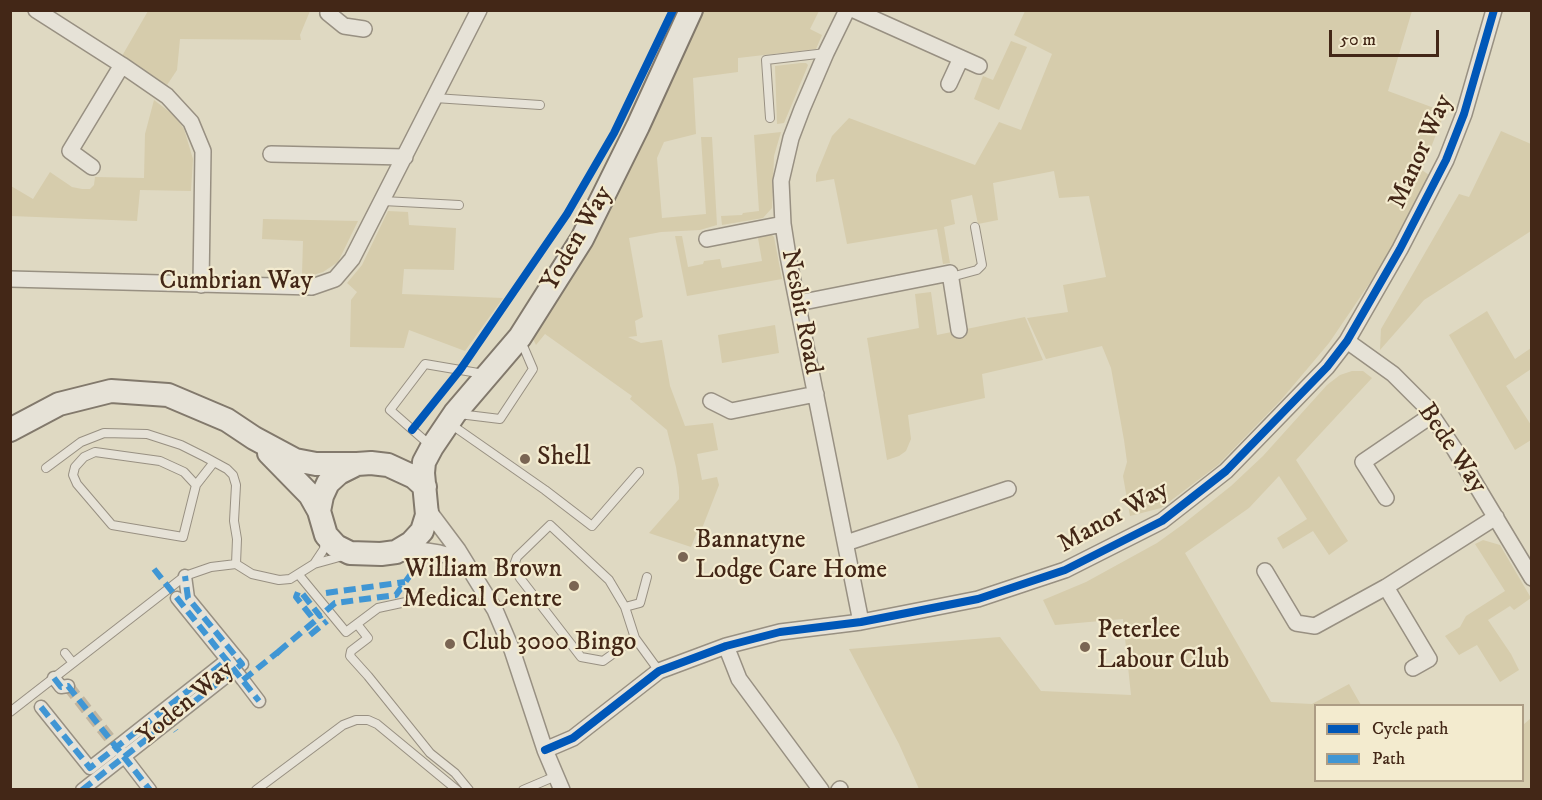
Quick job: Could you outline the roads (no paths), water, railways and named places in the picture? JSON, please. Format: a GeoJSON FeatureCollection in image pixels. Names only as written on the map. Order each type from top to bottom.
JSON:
{"type":"FeatureCollection","features":[{"type":"Feature","properties":{"kind":"main road","name":"Yoden Way"},"geometry":{"type":"LineString","coordinates":[[426,494],[424,462],[432,447],[451,418],[520,337],[582,239],[639,126],[691,10]]}},
{"type":"Feature","properties":{"kind":"main road"},"geometry":{"type":"LineString","coordinates":[[10,430],[59,404],[111,391],[168,395],[227,420],[254,438],[295,460],[316,465],[371,463],[388,465],[414,477],[426,494],[427,515],[422,531],[411,543],[396,552],[350,554],[336,546],[326,535],[319,511],[310,495],[254,438]]}},
{"type":"Feature","properties":{"kind":"main road","name":"Yoden Way"},"geometry":{"type":"LineString","coordinates":[[388,465],[410,459],[432,447]]}},
{"type":"Feature","properties":{"kind":"main road"},"geometry":{"type":"LineString","coordinates":[[319,511],[328,483],[339,472],[357,465]]}},
{"type":"Feature","properties":{"kind":"street"},"geometry":{"type":"LineString","coordinates":[[36,10],[167,96],[191,122],[203,151],[201,285]]}},
{"type":"Feature","properties":{"kind":"street"},"geometry":{"type":"LineString","coordinates":[[329,10],[328,13],[344,26],[364,29]]}},
{"type":"Feature","properties":{"kind":"street","name":"Cumbrian Way"},"geometry":{"type":"LineString","coordinates":[[10,279],[312,287],[335,279],[352,259],[479,10]]}},
{"type":"Feature","properties":{"kind":"street","name":"Nesbit Road"},"geometry":{"type":"LineString","coordinates":[[848,10],[826,53],[791,138],[782,181],[783,224],[861,622]]}},
{"type":"Feature","properties":{"kind":"street"},"geometry":{"type":"LineString","coordinates":[[854,10],[979,66]]}},
{"type":"Feature","properties":{"kind":"street","name":"Manor Way"},"geometry":{"type":"LineString","coordinates":[[545,750],[573,738],[659,671],[726,646],[780,632],[861,622],[978,598],[1065,570],[1162,521],[1226,471],[1328,367],[1347,341],[1400,249],[1446,160],[1464,114],[1494,10]]}},
{"type":"Feature","properties":{"kind":"street"},"geometry":{"type":"LineString","coordinates":[[949,84],[961,58]]}},
{"type":"Feature","properties":{"kind":"street"},"geometry":{"type":"LineString","coordinates":[[92,167],[70,151],[122,65]]}},
{"type":"Feature","properties":{"kind":"street"},"geometry":{"type":"LineString","coordinates":[[271,154],[405,158]]}},
{"type":"Feature","properties":{"kind":"street"},"geometry":{"type":"LineString","coordinates":[[707,239],[783,224]]}},
{"type":"Feature","properties":{"kind":"street"},"geometry":{"type":"LineString","coordinates":[[798,303],[950,273],[959,330]]}},
{"type":"Feature","properties":{"kind":"street","name":"Bede Way"},"geometry":{"type":"LineString","coordinates":[[1347,341],[1393,374],[1432,415],[1532,578]]}},
{"type":"Feature","properties":{"kind":"street"},"geometry":{"type":"LineString","coordinates":[[711,402],[731,411],[816,394]]}},
{"type":"Feature","properties":{"kind":"street"},"geometry":{"type":"LineString","coordinates":[[1386,498],[1363,462],[1432,415]]}},
{"type":"Feature","properties":{"kind":"street"},"geometry":{"type":"LineString","coordinates":[[846,543],[1008,489]]}},
{"type":"Feature","properties":{"kind":"street"},"geometry":{"type":"LineString","coordinates":[[426,494],[431,514],[458,550],[495,610],[512,650],[545,750],[559,783]]}},
{"type":"Feature","properties":{"kind":"street"},"geometry":{"type":"LineString","coordinates":[[1265,571],[1296,623],[1315,626],[1386,587],[1496,517]]}},
{"type":"Feature","properties":{"kind":"street"},"geometry":{"type":"LineString","coordinates":[[396,552],[420,550],[453,557],[474,577]]}},
{"type":"Feature","properties":{"kind":"street","name":"Yoden Way"},"geometry":{"type":"LineString","coordinates":[[82,789],[122,753],[242,664],[188,598],[185,576]]}},
{"type":"Feature","properties":{"kind":"street"},"geometry":{"type":"LineString","coordinates":[[1386,587],[1429,659],[1413,668]]}},
{"type":"Feature","properties":{"kind":"street"},"geometry":{"type":"LineString","coordinates":[[177,598],[259,700]]}},
{"type":"Feature","properties":{"kind":"street"},"geometry":{"type":"LineString","coordinates":[[726,646],[739,679],[821,789]]}},
{"type":"Feature","properties":{"kind":"street"},"geometry":{"type":"LineString","coordinates":[[41,707],[90,768],[227,660]]}},
{"type":"Feature","properties":{"kind":"street"},"geometry":{"type":"LineString","coordinates":[[54,678],[61,687],[68,686]]}},
{"type":"Feature","properties":{"kind":"street"},"geometry":{"type":"LineString","coordinates":[[122,753],[150,789]]}},
{"type":"Feature","properties":{"kind":"lane"},"geometry":{"type":"LineString","coordinates":[[770,118],[766,60],[826,53]]}},
{"type":"Feature","properties":{"kind":"lane"},"geometry":{"type":"LineString","coordinates":[[435,98],[540,105]]}},
{"type":"Feature","properties":{"kind":"lane"},"geometry":{"type":"LineString","coordinates":[[383,201],[459,205]]}},
{"type":"Feature","properties":{"kind":"lane"},"geometry":{"type":"LineString","coordinates":[[951,277],[977,270],[981,265],[975,227]]}},
{"type":"Feature","properties":{"kind":"lane"},"geometry":{"type":"LineString","coordinates":[[451,418],[500,420],[533,369],[520,337]]}},
{"type":"Feature","properties":{"kind":"lane"},"geometry":{"type":"LineString","coordinates":[[432,447],[390,410],[425,364],[488,374]]}},
{"type":"Feature","properties":{"kind":"lane"},"geometry":{"type":"LineString","coordinates":[[451,418],[592,526],[639,472]]}},
{"type":"Feature","properties":{"kind":"lane"},"geometry":{"type":"LineString","coordinates":[[46,468],[81,442],[104,434],[147,434],[180,445],[214,462],[233,475],[236,485],[234,521],[237,539],[236,564]]}},
{"type":"Feature","properties":{"kind":"lane"},"geometry":{"type":"LineString","coordinates":[[196,484],[184,472],[160,461],[95,453],[84,457],[75,467],[73,475],[77,484],[112,525],[183,537],[196,484],[214,462]]}},
{"type":"Feature","properties":{"kind":"lane"},"geometry":{"type":"LineString","coordinates":[[635,638],[603,661],[581,657],[520,578],[514,565],[517,558],[550,525],[609,580],[625,608],[635,638],[659,671]]}},
{"type":"Feature","properties":{"kind":"lane"},"geometry":{"type":"LineString","coordinates":[[10,712],[185,576],[211,567],[236,564],[252,574],[279,580],[290,579],[314,564],[324,549],[326,535]]}},
{"type":"Feature","properties":{"kind":"lane"},"geometry":{"type":"LineString","coordinates":[[314,564],[350,554]]}},
{"type":"Feature","properties":{"kind":"lane"},"geometry":{"type":"LineString","coordinates":[[299,575],[346,632],[378,608],[406,602]]}},
{"type":"Feature","properties":{"kind":"lane"},"geometry":{"type":"LineString","coordinates":[[625,608],[640,603],[647,577]]}},
{"type":"Feature","properties":{"kind":"lane"},"geometry":{"type":"LineString","coordinates":[[357,624],[368,638],[351,651],[350,656],[430,753],[455,773],[469,789]]}},
{"type":"Feature","properties":{"kind":"lane"},"geometry":{"type":"LineString","coordinates":[[65,653],[73,663]]}},
{"type":"Feature","properties":{"kind":"lane"},"geometry":{"type":"LineString","coordinates":[[256,789],[343,725],[357,720],[368,720],[377,724],[457,789]]}},
{"type":"Feature","properties":{"kind":"lane"},"geometry":{"type":"LineString","coordinates":[[523,789],[559,783]]}},
{"type":"Feature","properties":{"kind":"tunnel"},"geometry":{"type":"LineString","coordinates":[[68,686],[119,750]]}},
{"type":"Feature","properties":{"kind":"place","name":"Shell"},"geometry":{"type":"Point","coordinates":[525,459]}},
{"type":"Feature","properties":{"kind":"place","name":"Bannatyne Lodge Care Home"},"geometry":{"type":"Point","coordinates":[683,557]}},
{"type":"Feature","properties":{"kind":"place","name":"William Brown Medical Centre"},"geometry":{"type":"Point","coordinates":[574,586]}},
{"type":"Feature","properties":{"kind":"place","name":"Club 3000 Bingo"},"geometry":{"type":"Point","coordinates":[450,644]}},
{"type":"Feature","properties":{"kind":"place","name":"Peterlee Labour Club"},"geometry":{"type":"Point","coordinates":[1085,647]}}]}
